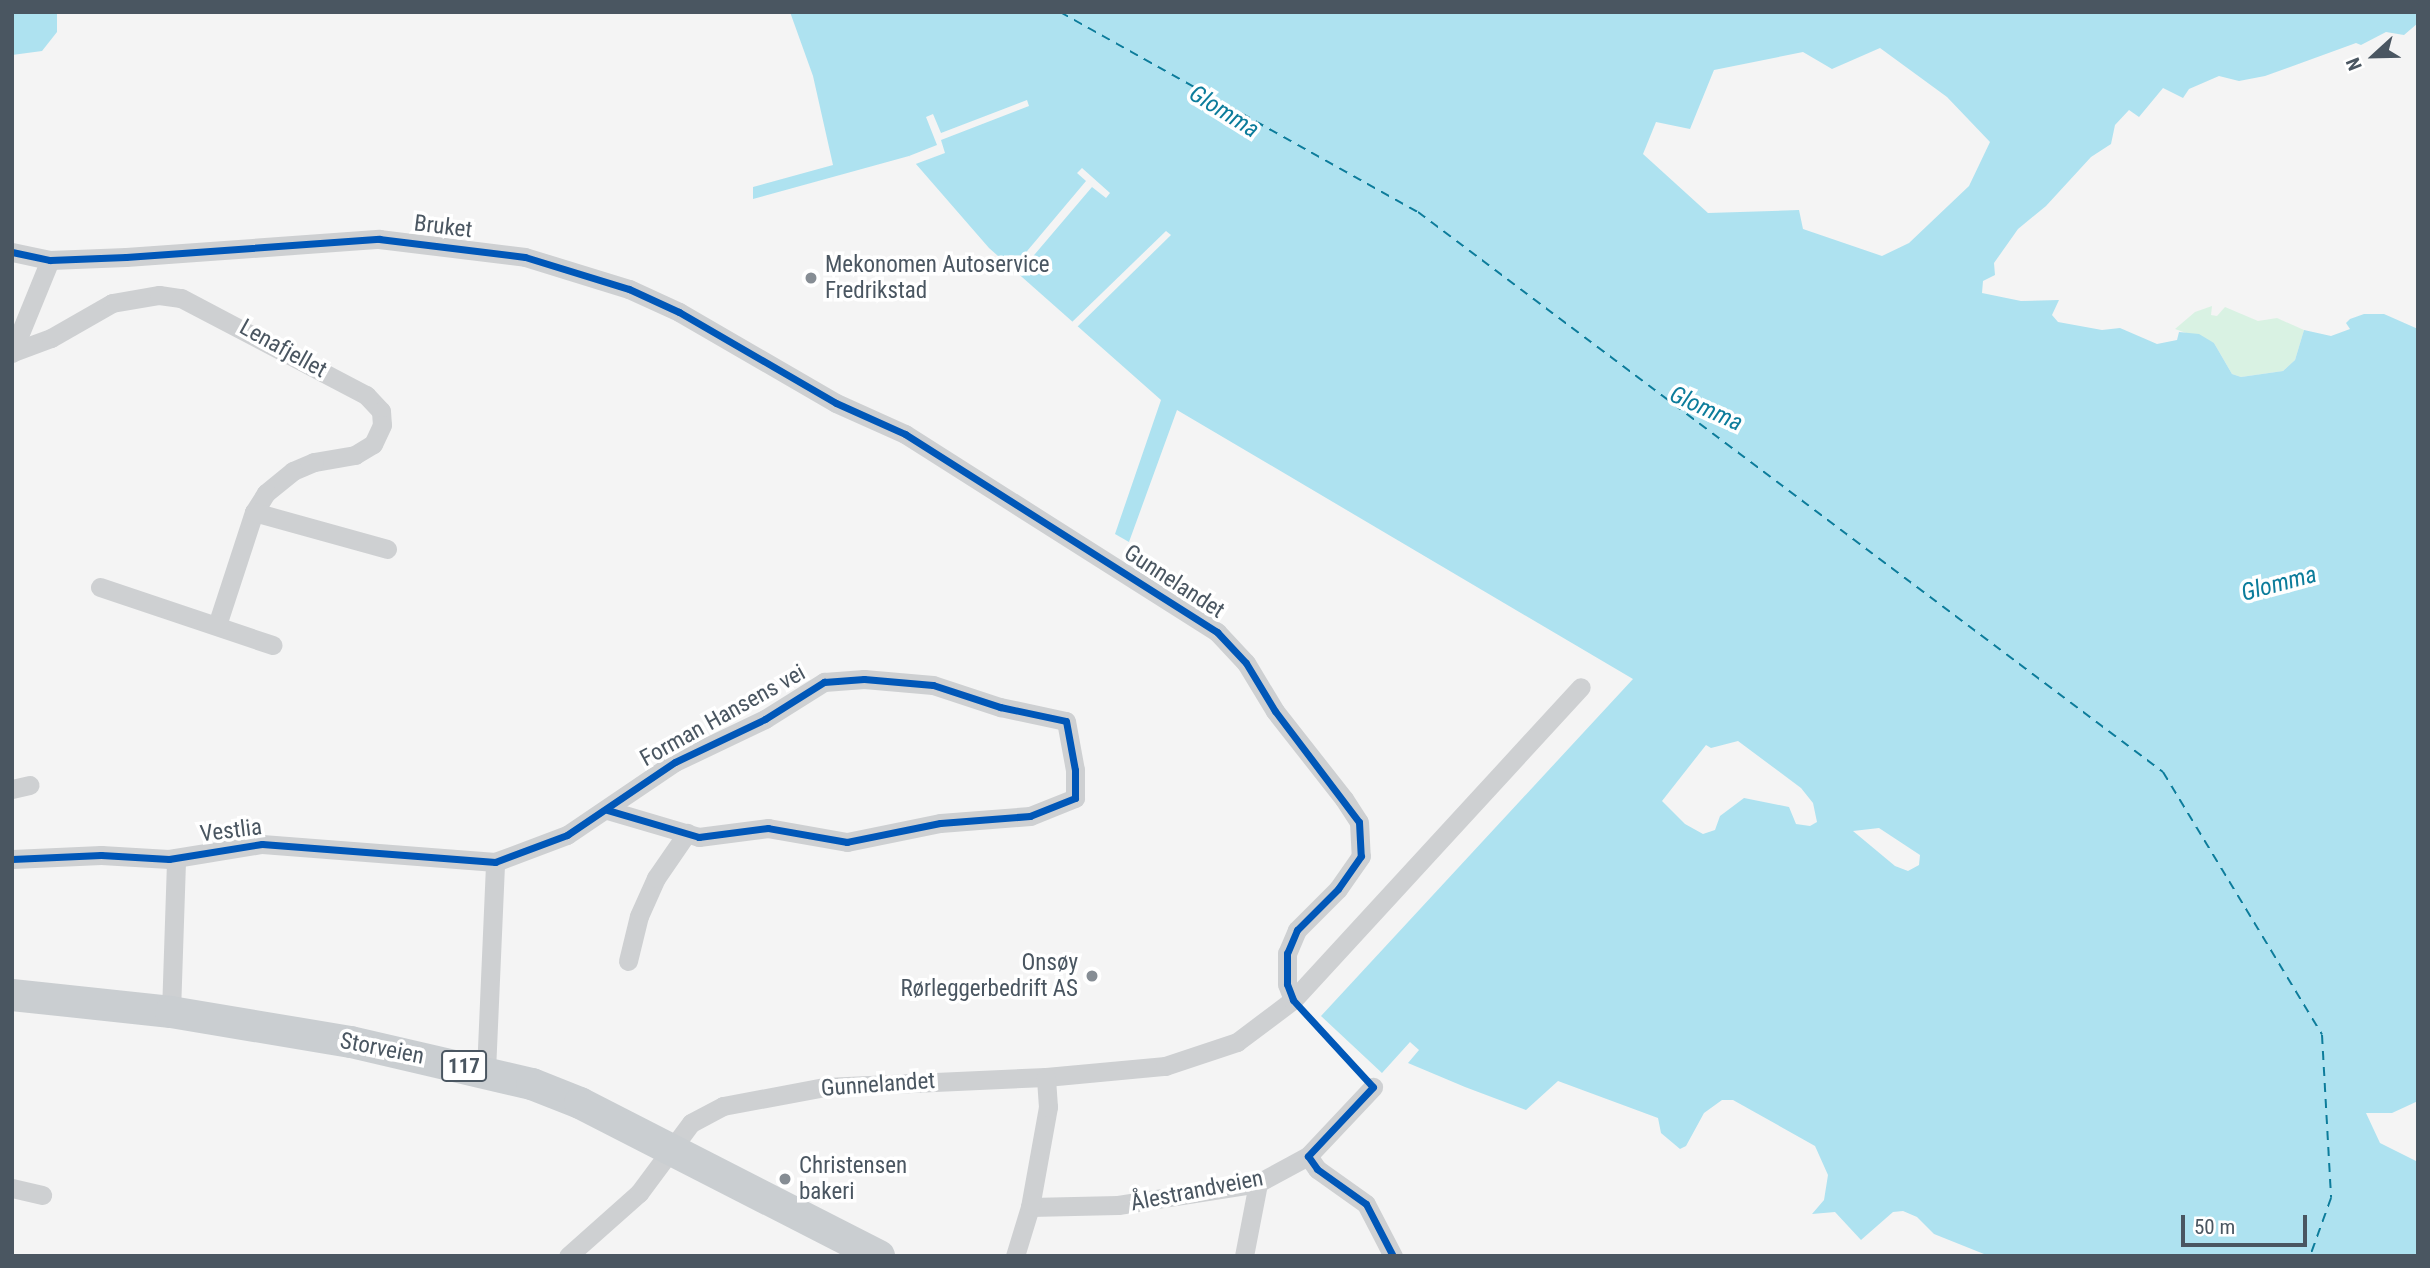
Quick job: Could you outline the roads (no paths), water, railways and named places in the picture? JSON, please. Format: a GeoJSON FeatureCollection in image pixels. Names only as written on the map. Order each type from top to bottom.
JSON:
{"type":"FeatureCollection","features":[{"type":"Feature","properties":{"kind":"main road","name":"Storveien"},"geometry":{"type":"LineString","coordinates":[[12,995],[171,1012],[486,1071],[580,1103],[879,1256]]}},
{"type":"Feature","properties":{"kind":"street","name":"Bruket"},"geometry":{"type":"LineString","coordinates":[[12,252],[50,260],[379,239],[525,257],[629,289],[679,312],[836,403]]}},
{"type":"Feature","properties":{"kind":"street"},"geometry":{"type":"LineString","coordinates":[[12,352],[50,260]]}},
{"type":"Feature","properties":{"kind":"street","name":"Lenafjellet"},"geometry":{"type":"LineString","coordinates":[[12,352],[51,338],[112,303],[159,295],[209,309],[366,395],[380,411],[382,425],[373,444],[355,455],[314,462],[293,471],[266,493],[254,512],[217,625]]}},
{"type":"Feature","properties":{"kind":"street","name":"Gunnelandet"},"geometry":{"type":"LineString","coordinates":[[836,403],[905,435],[1116,567],[1217,632],[1246,663],[1275,711],[1359,822],[1364,840],[1354,871],[1297,930],[1287,953],[1287,984],[1293,1000]]}},
{"type":"Feature","properties":{"kind":"street"},"geometry":{"type":"LineString","coordinates":[[254,512],[387,549]]}},
{"type":"Feature","properties":{"kind":"street"},"geometry":{"type":"LineString","coordinates":[[100,587],[272,645]]}},
{"type":"Feature","properties":{"kind":"street","name":"Forman Hansens vei"},"geometry":{"type":"LineString","coordinates":[[495,862],[543,846],[607,810],[675,762],[765,719],[824,682],[864,679],[933,685],[1066,721],[1075,798],[1030,816],[940,823],[847,842],[768,828],[699,837],[687,832]]}},
{"type":"Feature","properties":{"kind":"street","name":"Gunnelandet"},"geometry":{"type":"LineString","coordinates":[[568,1256],[639,1194],[691,1124],[723,1106],[758,1097],[825,1087],[1046,1077],[1165,1066],[1198,1057],[1246,1036],[1293,1000],[1581,687]]}},
{"type":"Feature","properties":{"kind":"street"},"geometry":{"type":"LineString","coordinates":[[607,810],[687,832],[650,891],[628,961]]}},
{"type":"Feature","properties":{"kind":"street","name":"Vestlia"},"geometry":{"type":"LineString","coordinates":[[12,859],[176,858],[262,844],[495,862]]}},
{"type":"Feature","properties":{"kind":"street"},"geometry":{"type":"LineString","coordinates":[[171,1012],[176,858]]}},
{"type":"Feature","properties":{"kind":"street"},"geometry":{"type":"LineString","coordinates":[[486,1071],[495,862]]}},
{"type":"Feature","properties":{"kind":"street"},"geometry":{"type":"LineString","coordinates":[[1015,1256],[1030,1208],[1048,1107],[1046,1077]]}},
{"type":"Feature","properties":{"kind":"street","name":"Ålestrandveien"},"geometry":{"type":"LineString","coordinates":[[1030,1208],[1118,1205],[1258,1182],[1308,1156],[1373,1087]]}},
{"type":"Feature","properties":{"kind":"street"},"geometry":{"type":"LineString","coordinates":[[1308,1156],[1317,1169],[1366,1204],[1392,1256]]}},
{"type":"Feature","properties":{"kind":"street"},"geometry":{"type":"LineString","coordinates":[[1244,1256],[1258,1182]]}},
{"type":"Feature","properties":{"kind":"street"},"geometry":{"type":"LineString","coordinates":[[12,1188],[43,1195]]}},
{"type":"Feature","properties":{"kind":"water"},"geometry":{"type":"Polygon","coordinates":[[[12,12],[57,12],[57,32],[42,51],[12,55],[12,12]]]}},
{"type":"Feature","properties":{"kind":"water","name":"Glomma"},"geometry":{"type":"Polygon","coordinates":[[[790,12],[2418,12],[2418,23],[2404,35],[2386,32],[2361,45],[2356,43],[2265,76],[2239,81],[2219,76],[2189,89],[2183,98],[2163,88],[2139,117],[2129,110],[2115,125],[2111,144],[2091,157],[2046,206],[2018,229],[1994,263],[1995,275],[1983,281],[1982,293],[2021,301],[2059,300],[2052,315],[2058,322],[2102,330],[2120,328],[2157,344],[2177,340],[2179,332],[2199,334],[2214,343],[2232,374],[2241,377],[2283,371],[2295,360],[2304,330],[2331,336],[2350,329],[2346,323],[2364,314],[2384,314],[2418,329],[2418,1101],[2392,1113],[2366,1113],[2380,1143],[2418,1162],[2418,1256],[1989,1256],[1934,1234],[1917,1217],[1903,1211],[1893,1212],[1861,1240],[1835,1212],[1812,1214],[1824,1200],[1828,1175],[1815,1146],[1733,1100],[1722,1100],[1704,1113],[1686,1146],[1680,1149],[1661,1133],[1658,1118],[1558,1081],[1526,1110],[1465,1087],[1408,1063],[1419,1050],[1410,1042],[1382,1073],[1321,1016],[1633,679],[1177,410],[1129,542],[1115,534],[1161,400],[989,248],[909,156],[753,199],[753,187],[833,165],[813,76],[790,12]],[[1880,48],[1832,69],[1803,52],[1714,70],[1690,129],[1656,122],[1643,154],[1708,213],[1799,210],[1803,229],[1882,256],[1909,243],[1969,186],[1990,142],[1947,97],[1880,48]],[[1738,741],[1711,748],[1706,745],[1662,801],[1685,824],[1703,834],[1715,830],[1720,816],[1744,798],[1789,807],[1796,824],[1810,826],[1817,822],[1813,803],[1801,788],[1738,741]],[[1879,828],[1853,831],[1895,866],[1908,871],[1919,865],[1920,855],[1879,828]]]}},
{"type":"Feature","properties":{"kind":"place","name":"Mekonomen Autoservice Fredrikstad"},"geometry":{"type":"Point","coordinates":[811,278]}},
{"type":"Feature","properties":{"kind":"place","name":"Onsøy Rørleggerbedrift AS"},"geometry":{"type":"Point","coordinates":[1092,976]}},
{"type":"Feature","properties":{"kind":"place","name":"Christensen bakeri"},"geometry":{"type":"Point","coordinates":[785,1179]}}]}
